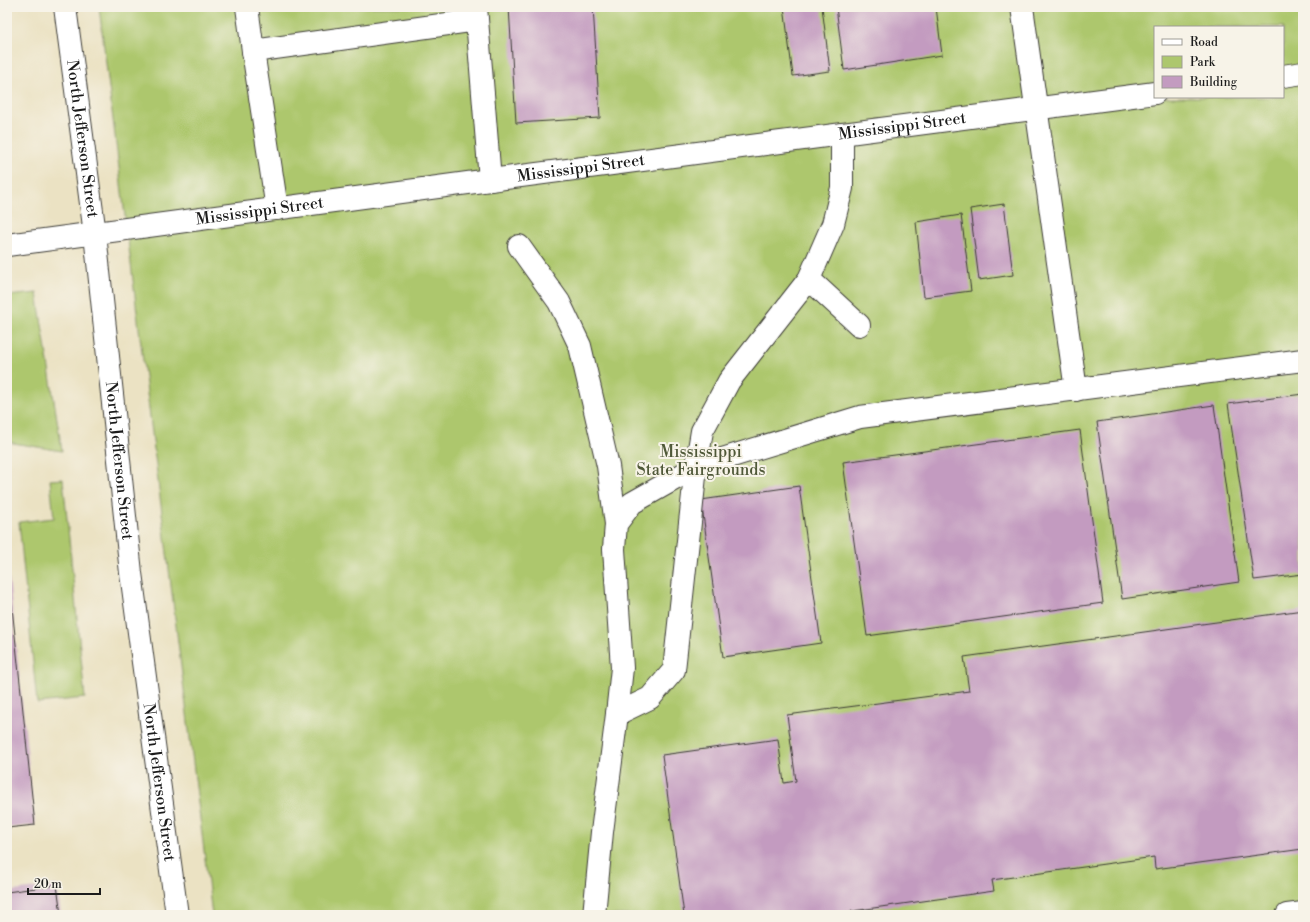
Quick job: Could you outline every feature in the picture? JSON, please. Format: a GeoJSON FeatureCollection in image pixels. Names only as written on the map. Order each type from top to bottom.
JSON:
{"type":"FeatureCollection","features":[{"type":"Feature","properties":{"kind":"street","name":"North Jefferson Street"},"geometry":{"type":"LineString","coordinates":[[65,7],[95,234],[131,572],[177,915]]}},
{"type":"Feature","properties":{"kind":"street"},"geometry":{"type":"LineString","coordinates":[[247,7],[252,51],[277,209]]}},
{"type":"Feature","properties":{"kind":"street"},"geometry":{"type":"LineString","coordinates":[[1022,7],[1076,390]]}},
{"type":"Feature","properties":{"kind":"street"},"geometry":{"type":"LineString","coordinates":[[252,51],[477,14],[490,180]]}},
{"type":"Feature","properties":{"kind":"street"},"geometry":{"type":"LineString","coordinates":[[1284,76],[1303,73]]}},
{"type":"Feature","properties":{"kind":"street","name":"Mississippi Street"},"geometry":{"type":"LineString","coordinates":[[7,245],[1154,92]]}},
{"type":"Feature","properties":{"kind":"street"},"geometry":{"type":"LineString","coordinates":[[617,714],[650,698],[674,670],[696,467],[702,431],[729,381],[809,279],[833,224],[842,188],[842,134]]}},
{"type":"Feature","properties":{"kind":"street"},"geometry":{"type":"LineString","coordinates":[[519,246],[559,302],[580,346],[608,466],[616,524],[614,549],[622,668],[602,832],[594,915]]}},
{"type":"Feature","properties":{"kind":"street"},"geometry":{"type":"LineString","coordinates":[[809,279],[859,325]]}},
{"type":"Feature","properties":{"kind":"street"},"geometry":{"type":"LineString","coordinates":[[616,524],[632,503],[696,467],[860,417],[1303,360]]}},
{"type":"Feature","properties":{"kind":"street"},"geometry":{"type":"LineString","coordinates":[[1287,915],[1303,913]]}},
{"type":"Feature","properties":{"kind":"green space","name":"Mississippi State Fairgrounds"},"geometry":{"type":"Polygon","coordinates":[[[99,7],[1303,7],[1303,915],[212,915],[99,7]]]}},
{"type":"Feature","properties":{"kind":"green space"},"geometry":{"type":"Polygon","coordinates":[[[37,293],[62,451],[7,442],[7,296],[37,293]]]}},
{"type":"Feature","properties":{"kind":"green space"},"geometry":{"type":"Polygon","coordinates":[[[63,479],[85,698],[37,703],[19,522],[54,518],[50,480],[63,479]]]}},
{"type":"Feature","properties":{"kind":"building"},"geometry":{"type":"Polygon","coordinates":[[[509,7],[593,7],[600,118],[516,123],[509,7]]]}},
{"type":"Feature","properties":{"kind":"building"},"geometry":{"type":"Polygon","coordinates":[[[784,7],[822,7],[830,71],[793,76],[784,7]]]}},
{"type":"Feature","properties":{"kind":"building"},"geometry":{"type":"Polygon","coordinates":[[[836,7],[936,7],[942,55],[844,70],[836,7]]]}},
{"type":"Feature","properties":{"kind":"building"},"geometry":{"type":"Polygon","coordinates":[[[1004,204],[1013,275],[979,280],[970,209],[1004,204]]]}},
{"type":"Feature","properties":{"kind":"building"},"geometry":{"type":"Polygon","coordinates":[[[961,215],[971,291],[924,297],[916,222],[961,215]]]}},
{"type":"Feature","properties":{"kind":"building"},"geometry":{"type":"Polygon","coordinates":[[[1303,394],[1303,574],[1254,580],[1228,404],[1303,394]]]}},
{"type":"Feature","properties":{"kind":"building"},"geometry":{"type":"Polygon","coordinates":[[[1214,405],[1239,582],[1122,599],[1097,422],[1214,405]]]}},
{"type":"Feature","properties":{"kind":"building"},"geometry":{"type":"Polygon","coordinates":[[[1080,430],[1103,603],[867,636],[843,462],[1080,430]]]}},
{"type":"Feature","properties":{"kind":"building"},"geometry":{"type":"Polygon","coordinates":[[[799,486],[821,643],[723,657],[701,500],[799,486]]]}},
{"type":"Feature","properties":{"kind":"building"},"geometry":{"type":"Polygon","coordinates":[[[7,569],[35,825],[7,828],[7,569]]]}},
{"type":"Feature","properties":{"kind":"building"},"geometry":{"type":"Polygon","coordinates":[[[1303,610],[1303,849],[1155,869],[1154,857],[992,880],[994,891],[824,915],[684,915],[662,755],[778,739],[784,783],[796,781],[787,715],[969,691],[964,657],[1303,610]]]}},
{"type":"Feature","properties":{"kind":"building"},"geometry":{"type":"Polygon","coordinates":[[[57,885],[61,915],[7,915],[7,892],[57,885]]]}}]}
